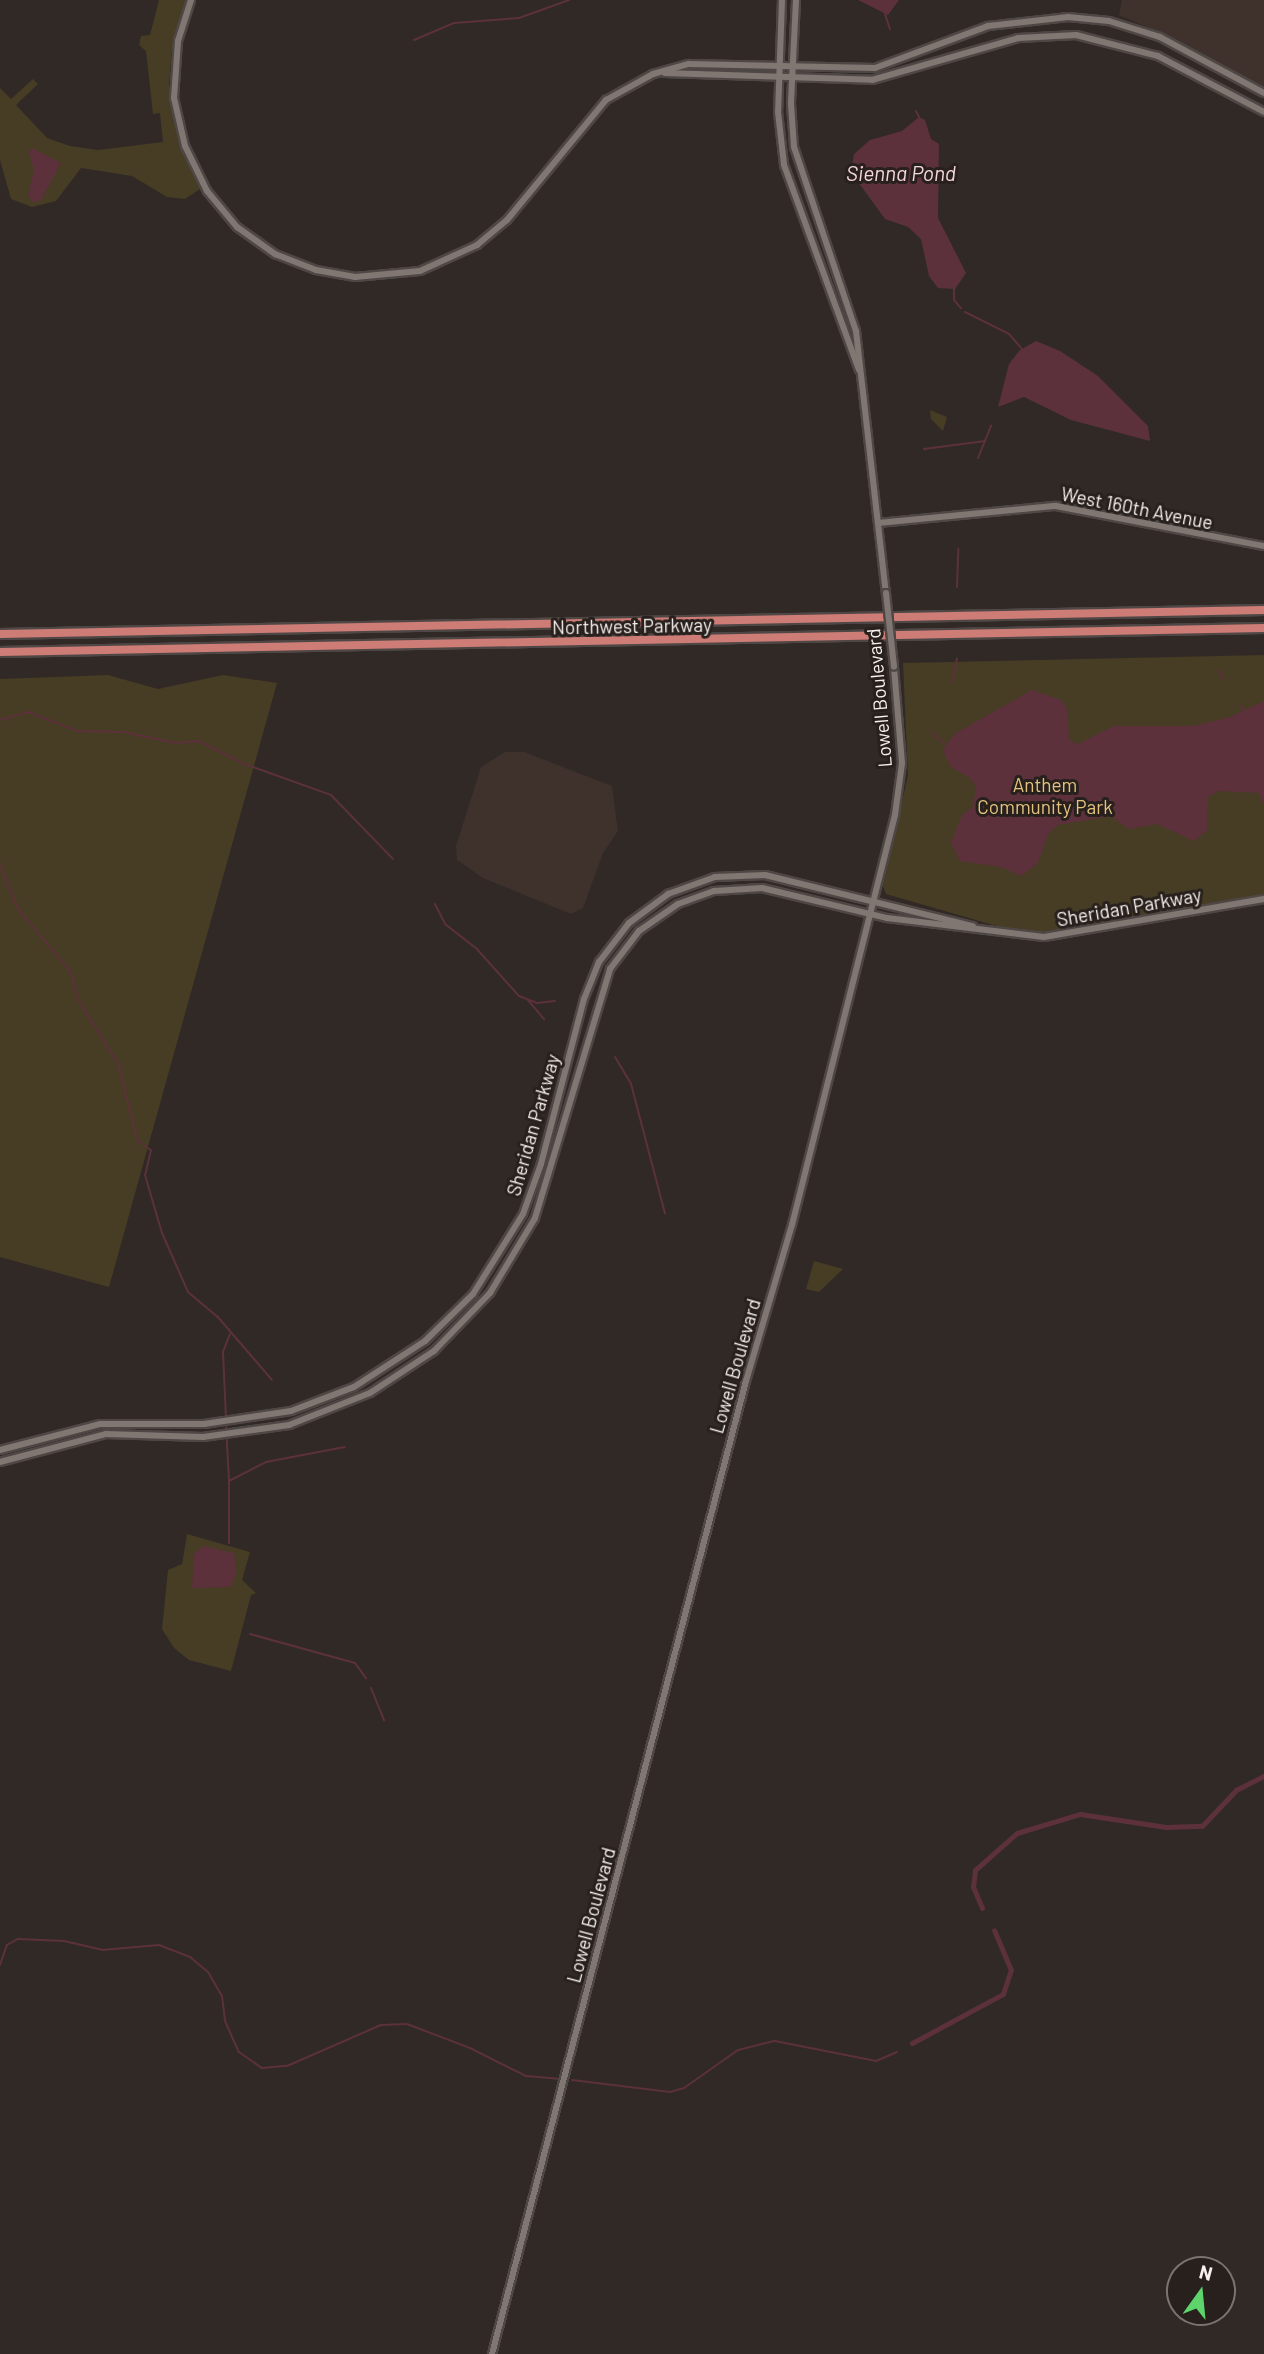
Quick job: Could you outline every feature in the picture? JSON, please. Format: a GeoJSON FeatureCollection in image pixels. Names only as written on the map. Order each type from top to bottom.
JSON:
{"type":"FeatureCollection","features":[{"type":"Feature","properties":{"kind":"highway","name":"Northwest Parkway"},"geometry":{"type":"LineString","coordinates":[[0,634],[1264,610]]}},
{"type":"Feature","properties":{"kind":"highway","name":"Northwest Parkway"},"geometry":{"type":"LineString","coordinates":[[0,652],[1264,628]]}},
{"type":"Feature","properties":{"kind":"main road"},"geometry":{"type":"LineString","coordinates":[[191,0],[174,73],[179,126],[194,168],[219,208],[251,237],[298,264],[335,274],[392,277],[446,262],[477,245],[507,220],[606,100],[653,74],[689,64],[875,68],[988,26],[1031,18],[1076,17],[1160,37],[1264,93]]}},
{"type":"Feature","properties":{"kind":"main road","name":"Lowell Boulevard"},"geometry":{"type":"LineString","coordinates":[[782,0],[779,130],[784,165],[861,375]]}},
{"type":"Feature","properties":{"kind":"main road","name":"Lowell Boulevard"},"geometry":{"type":"LineString","coordinates":[[492,2354],[743,1391],[792,1225],[901,780],[894,667],[853,319],[798,163],[791,117],[796,0]]}},
{"type":"Feature","properties":{"kind":"main road"},"geometry":{"type":"LineString","coordinates":[[653,74],[884,78],[1002,41],[1076,35],[1106,39],[1158,55],[1264,111]]}},
{"type":"Feature","properties":{"kind":"main road","name":"West 160th Avenue"},"geometry":{"type":"LineString","coordinates":[[878,523],[1056,506],[1264,546]]}},
{"type":"Feature","properties":{"kind":"main road","name":"Sheridan Parkway"},"geometry":{"type":"LineString","coordinates":[[0,1450],[100,1424],[204,1424],[253,1419],[327,1399],[390,1367],[447,1321],[485,1278],[532,1192],[590,980],[612,942],[635,917],[686,886],[736,874],[787,878],[999,933]]}},
{"type":"Feature","properties":{"kind":"main road","name":"Sheridan Parkway"},"geometry":{"type":"LineString","coordinates":[[0,1462],[106,1434],[203,1437],[258,1432],[326,1413],[379,1389],[442,1344],[490,1293],[522,1245],[546,1192],[602,986],[620,953],[646,925],[696,896],[743,887],[781,891],[869,913],[999,933],[1059,936],[1264,900]]}},
{"type":"Feature","properties":{"kind":"shaded area"},"geometry":{"type":"Polygon","coordinates":[[[1122,0],[1264,0],[1264,89],[1179,41],[1119,15],[1122,0]]]}},
{"type":"Feature","properties":{"kind":"shaded area"},"geometry":{"type":"Polygon","coordinates":[[[505,752],[524,752],[612,786],[618,831],[603,853],[583,908],[571,914],[483,878],[457,860],[456,846],[481,767],[505,752]]]}},
{"type":"Feature","properties":{"kind":"green space"},"geometry":{"type":"Polygon","coordinates":[[[159,0],[186,0],[172,49],[169,86],[180,146],[200,189],[185,199],[167,197],[132,176],[81,168],[56,201],[32,207],[11,199],[0,160],[0,88],[11,99],[33,79],[38,84],[16,105],[47,138],[70,146],[98,150],[163,142],[160,113],[153,114],[146,51],[139,45],[141,36],[150,35],[159,0]]]}},
{"type":"Feature","properties":{"kind":"green space"},"geometry":{"type":"Polygon","coordinates":[[[930,410],[947,417],[943,431],[931,419],[930,410]]]}},
{"type":"Feature","properties":{"kind":"green space","name":"Anthem Community Park"},"geometry":{"type":"Polygon","coordinates":[[[1264,655],[1264,894],[1042,932],[1017,932],[886,894],[883,886],[908,775],[903,663],[1264,655]]]}},
{"type":"Feature","properties":{"kind":"green space"},"geometry":{"type":"Polygon","coordinates":[[[108,675],[158,689],[223,675],[277,683],[109,1287],[0,1257],[0,679],[108,675]]]}},
{"type":"Feature","properties":{"kind":"green space"},"geometry":{"type":"Polygon","coordinates":[[[814,1261],[843,1269],[819,1292],[806,1289],[814,1261]]]}},
{"type":"Feature","properties":{"kind":"green space"},"geometry":{"type":"Polygon","coordinates":[[[187,1534],[250,1552],[242,1580],[256,1593],[251,1595],[231,1671],[189,1660],[174,1648],[162,1629],[168,1570],[182,1564],[187,1534]]]}},
{"type":"Feature","properties":{"kind":"water"},"geometry":{"type":"Polygon","coordinates":[[[858,0],[899,0],[888,15],[858,0]]]}},
{"type":"Feature","properties":{"kind":"water","name":"Sienna Pond"},"geometry":{"type":"Polygon","coordinates":[[[919,117],[925,120],[931,139],[939,144],[938,218],[966,273],[955,289],[938,288],[929,276],[921,239],[908,227],[885,219],[851,172],[854,154],[870,140],[902,131],[919,117]]]}},
{"type":"Feature","properties":{"kind":"water"},"geometry":{"type":"Polygon","coordinates":[[[32,148],[61,163],[41,200],[34,203],[28,195],[34,171],[29,152],[32,148]]]}},
{"type":"Feature","properties":{"kind":"water"},"geometry":{"type":"Polygon","coordinates":[[[1036,341],[1060,351],[1098,376],[1148,426],[1150,441],[1071,420],[1024,397],[998,407],[1009,364],[1020,350],[1036,341]]]}},
{"type":"Feature","properties":{"kind":"water"},"geometry":{"type":"Polygon","coordinates":[[[1032,690],[1061,700],[1067,708],[1069,740],[1078,744],[1114,726],[1193,726],[1230,717],[1264,701],[1264,806],[1259,793],[1219,791],[1208,797],[1207,830],[1194,841],[1157,824],[1129,829],[1111,816],[1058,825],[1049,833],[1037,864],[1021,876],[1001,867],[960,861],[951,843],[962,815],[973,807],[976,787],[970,778],[951,767],[943,751],[954,734],[1032,690]]]}},
{"type":"Feature","properties":{"kind":"water"},"geometry":{"type":"Polygon","coordinates":[[[203,1546],[234,1553],[236,1574],[230,1587],[192,1588],[194,1554],[203,1546]]]}},
{"type":"Feature","properties":{"kind":"waterway"},"geometry":{"type":"LineString","coordinates":[[414,40],[454,23],[519,18],[569,0]]}},
{"type":"Feature","properties":{"kind":"waterway"},"geometry":{"type":"LineString","coordinates":[[885,14],[890,29]]}},
{"type":"Feature","properties":{"kind":"waterway"},"geometry":{"type":"LineString","coordinates":[[916,111],[919,117]]}},
{"type":"Feature","properties":{"kind":"waterway"},"geometry":{"type":"LineString","coordinates":[[954,289],[954,300],[961,308]]}},
{"type":"Feature","properties":{"kind":"waterway"},"geometry":{"type":"LineString","coordinates":[[965,312],[1009,334],[1022,349]]}},
{"type":"Feature","properties":{"kind":"waterway"},"geometry":{"type":"LineString","coordinates":[[978,458],[991,426]]}},
{"type":"Feature","properties":{"kind":"waterway"},"geometry":{"type":"LineString","coordinates":[[924,449],[985,441]]}},
{"type":"Feature","properties":{"kind":"waterway"},"geometry":{"type":"LineString","coordinates":[[957,587],[958,549]]}},
{"type":"Feature","properties":{"kind":"waterway"},"geometry":{"type":"LineString","coordinates":[[952,682],[957,659]]}},
{"type":"Feature","properties":{"kind":"waterway"},"geometry":{"type":"LineString","coordinates":[[1219,671],[1224,679]]}},
{"type":"Feature","properties":{"kind":"waterway"},"geometry":{"type":"LineString","coordinates":[[1240,705],[1244,711]]}},
{"type":"Feature","properties":{"kind":"waterway"},"geometry":{"type":"LineString","coordinates":[[0,720],[28,712],[77,731],[124,732],[176,743],[199,741],[242,763],[331,795],[393,859]]}},
{"type":"Feature","properties":{"kind":"waterway"},"geometry":{"type":"LineString","coordinates":[[932,733],[946,745]]}},
{"type":"Feature","properties":{"kind":"waterway"},"geometry":{"type":"LineString","coordinates":[[0,864],[18,909],[70,971],[78,999],[119,1066],[137,1140],[151,1150],[145,1175],[162,1233],[188,1292],[217,1316],[272,1380]]}},
{"type":"Feature","properties":{"kind":"waterway"},"geometry":{"type":"LineString","coordinates":[[435,904],[445,924],[476,948],[519,996],[537,1003],[555,1001]]}},
{"type":"Feature","properties":{"kind":"waterway"},"geometry":{"type":"LineString","coordinates":[[528,1000],[544,1019]]}},
{"type":"Feature","properties":{"kind":"waterway"},"geometry":{"type":"LineString","coordinates":[[615,1057],[631,1084],[665,1214]]}},
{"type":"Feature","properties":{"kind":"waterway"},"geometry":{"type":"LineString","coordinates":[[226,1418],[223,1352],[230,1334]]}},
{"type":"Feature","properties":{"kind":"waterway"},"geometry":{"type":"LineString","coordinates":[[226,1424],[229,1481]]}},
{"type":"Feature","properties":{"kind":"waterway"},"geometry":{"type":"LineString","coordinates":[[229,1543],[229,1481],[266,1462],[345,1447]]}},
{"type":"Feature","properties":{"kind":"waterway"},"geometry":{"type":"LineString","coordinates":[[250,1634],[355,1663],[366,1678]]}},
{"type":"Feature","properties":{"kind":"waterway"},"geometry":{"type":"LineString","coordinates":[[371,1688],[384,1720]]}},
{"type":"Feature","properties":{"kind":"waterway"},"geometry":{"type":"LineString","coordinates":[[982,1908],[973,1887],[975,1870],[1017,1833],[1080,1814],[1166,1827],[1202,1826],[1236,1790],[1264,1776]]}},
{"type":"Feature","properties":{"kind":"waterway"},"geometry":{"type":"LineString","coordinates":[[912,2043],[1003,1994],[1011,1970],[994,1930]]}},
{"type":"Feature","properties":{"kind":"waterway"},"geometry":{"type":"LineString","coordinates":[[0,1965],[7,1945],[18,1939],[64,1941],[102,1950],[159,1945],[190,1957],[208,1972],[222,1996],[225,2021],[239,2052],[262,2068],[287,2066],[381,2025],[407,2024],[470,2048],[526,2076],[558,2079]]}},
{"type":"Feature","properties":{"kind":"waterway"},"geometry":{"type":"LineString","coordinates":[[572,2080],[670,2092],[684,2088],[738,2050],[775,2041],[876,2061],[897,2052]]}}]}
